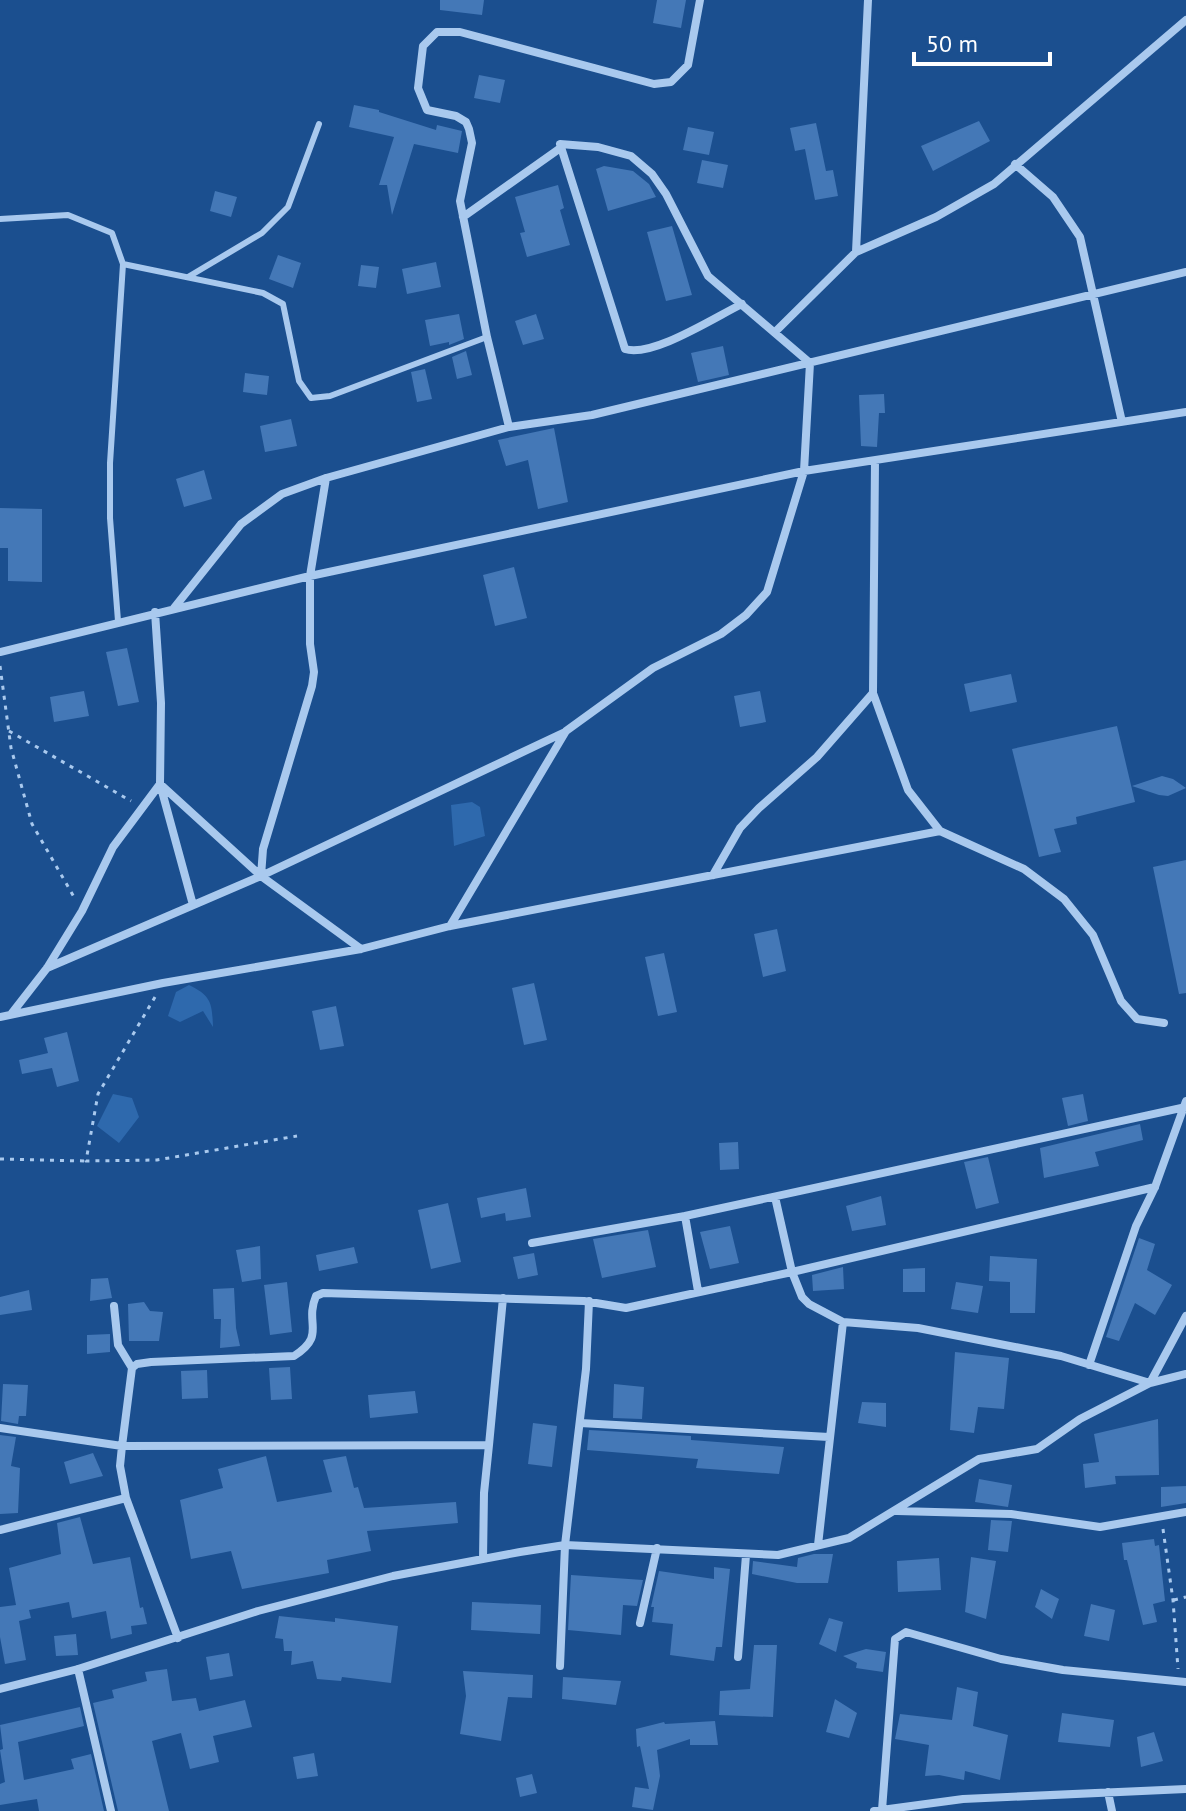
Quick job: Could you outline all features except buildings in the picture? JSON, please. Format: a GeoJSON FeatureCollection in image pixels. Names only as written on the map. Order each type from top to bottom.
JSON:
{"type":"FeatureCollection","features":[{"type":"Feature","properties":{"kind":"street"},"geometry":{"type":"LineString","coordinates":[[509,427],[487,337],[460,201],[472,143],[469,129],[466,122],[456,116],[427,110],[418,88],[423,46],[437,32],[460,32],[654,84],[671,82],[688,65],[700,0]]}},
{"type":"Feature","properties":{"kind":"street"},"geometry":{"type":"LineString","coordinates":[[856,252],[868,0]]}},
{"type":"Feature","properties":{"kind":"street"},"geometry":{"type":"LineString","coordinates":[[775,332],[856,252],[936,217],[994,184],[1186,20]]}},
{"type":"Feature","properties":{"kind":"street"},"geometry":{"type":"LineString","coordinates":[[463,217],[559,149],[560,144],[598,147],[631,156],[652,174],[666,194],[708,276],[810,363]]}},
{"type":"Feature","properties":{"kind":"street"},"geometry":{"type":"LineString","coordinates":[[559,149],[625,349],[635,352],[659,345],[742,304]]}},
{"type":"Feature","properties":{"kind":"street"},"geometry":{"type":"LineString","coordinates":[[1015,164],[1053,197],[1080,237],[1122,422]]}},
{"type":"Feature","properties":{"kind":"street"},"geometry":{"type":"LineString","coordinates":[[174,608],[241,524],[282,494],[326,478],[509,427],[592,415],[1186,272]]}},
{"type":"Feature","properties":{"kind":"street"},"geometry":{"type":"LineString","coordinates":[[47,968],[261,876],[566,731],[653,668],[721,634],[767,592],[804,471],[810,363]]}},
{"type":"Feature","properties":{"kind":"street"},"geometry":{"type":"LineString","coordinates":[[0,652],[310,576],[804,471],[1186,412]]}},
{"type":"Feature","properties":{"kind":"street"},"geometry":{"type":"LineString","coordinates":[[875,461],[873,693],[908,790],[940,831],[1024,869],[1064,899],[1093,935],[1121,1001],[1137,1019],[1164,1023]]}},
{"type":"Feature","properties":{"kind":"street"},"geometry":{"type":"LineString","coordinates":[[261,876],[263,849],[312,686],[310,576],[326,478]]}},
{"type":"Feature","properties":{"kind":"street"},"geometry":{"type":"LineString","coordinates":[[155,612],[161,703],[160,784],[193,905]]}},
{"type":"Feature","properties":{"kind":"street"},"geometry":{"type":"LineString","coordinates":[[713,875],[740,828],[817,757],[873,693]]}},
{"type":"Feature","properties":{"kind":"street"},"geometry":{"type":"LineString","coordinates":[[450,926],[566,731]]}},
{"type":"Feature","properties":{"kind":"street"},"geometry":{"type":"LineString","coordinates":[[160,784],[261,876],[361,949]]}},
{"type":"Feature","properties":{"kind":"street"},"geometry":{"type":"LineString","coordinates":[[11,1014],[47,968],[82,911],[113,847],[160,784]]}},
{"type":"Feature","properties":{"kind":"street"},"geometry":{"type":"LineString","coordinates":[[0,1017],[163,983],[361,949],[450,926],[561,907],[940,831]]}},
{"type":"Feature","properties":{"kind":"street"},"geometry":{"type":"LineString","coordinates":[[1089,1365],[1136,1226],[1155,1187],[1185,1105]]}},
{"type":"Feature","properties":{"kind":"street"},"geometry":{"type":"LineString","coordinates":[[532,1243],[775,1197],[1185,1105]]}},
{"type":"Feature","properties":{"kind":"street"},"geometry":{"type":"LineString","coordinates":[[132,1368],[151,1362],[294,1356],[313,1340],[313,1303],[316,1296],[323,1293],[589,1301],[626,1308],[1155,1187]]}},
{"type":"Feature","properties":{"kind":"street"},"geometry":{"type":"LineString","coordinates":[[775,1197],[792,1272],[806,1301],[843,1322],[918,1328],[1061,1356],[1150,1383]]}},
{"type":"Feature","properties":{"kind":"street"},"geometry":{"type":"LineString","coordinates":[[685,1216],[698,1291]]}},
{"type":"Feature","properties":{"kind":"street"},"geometry":{"type":"LineString","coordinates":[[483,1559],[483,1503],[503,1298]]}},
{"type":"Feature","properties":{"kind":"street"},"geometry":{"type":"LineString","coordinates":[[560,1666],[565,1545],[586,1369],[589,1301]]}},
{"type":"Feature","properties":{"kind":"street"},"geometry":{"type":"LineString","coordinates":[[114,1306],[118,1345],[132,1368],[120,1466],[126,1498],[178,1638]]}},
{"type":"Feature","properties":{"kind":"street"},"geometry":{"type":"LineString","coordinates":[[1150,1383],[1186,1316]]}},
{"type":"Feature","properties":{"kind":"street"},"geometry":{"type":"LineString","coordinates":[[818,1545],[843,1322]]}},
{"type":"Feature","properties":{"kind":"street"},"geometry":{"type":"LineString","coordinates":[[0,1689],[78,1669],[258,1611],[393,1576],[483,1559],[565,1545],[778,1555],[849,1538],[979,1459],[1037,1449],[1080,1419],[1150,1383],[1186,1374]]}},
{"type":"Feature","properties":{"kind":"street"},"geometry":{"type":"LineString","coordinates":[[580,1423],[829,1437]]}},
{"type":"Feature","properties":{"kind":"street"},"geometry":{"type":"LineString","coordinates":[[0,1428],[122,1446],[489,1445]]}},
{"type":"Feature","properties":{"kind":"street"},"geometry":{"type":"LineString","coordinates":[[0,1530],[126,1498]]}},
{"type":"Feature","properties":{"kind":"street"},"geometry":{"type":"LineString","coordinates":[[897,1511],[1011,1514],[1100,1527],[1186,1512]]}},
{"type":"Feature","properties":{"kind":"street"},"geometry":{"type":"LineString","coordinates":[[640,1623],[657,1548]]}},
{"type":"Feature","properties":{"kind":"street"},"geometry":{"type":"LineString","coordinates":[[738,1657],[746,1555]]}},
{"type":"Feature","properties":{"kind":"street"},"geometry":{"type":"LineString","coordinates":[[1182,1681],[1063,1670],[1001,1659],[906,1632],[900,1634],[895,1639],[878,1810],[963,1799],[1186,1789]]}},
{"type":"Feature","properties":{"kind":"street"},"geometry":{"type":"LineString","coordinates":[[78,1669],[111,1811]]}},
{"type":"Feature","properties":{"kind":"street"},"geometry":{"type":"LineString","coordinates":[[1108,1792],[1112,1811]]}},
{"type":"Feature","properties":{"kind":"lane"},"geometry":{"type":"LineString","coordinates":[[187,278],[262,233],[288,207],[319,124]]}},
{"type":"Feature","properties":{"kind":"lane"},"geometry":{"type":"LineString","coordinates":[[0,219],[68,215],[112,233],[123,264],[110,463],[110,518],[118,621]]}},
{"type":"Feature","properties":{"kind":"lane"},"geometry":{"type":"LineString","coordinates":[[123,264],[263,293],[283,304],[299,381],[311,398],[330,396],[487,337]]}},
{"type":"Feature","properties":{"kind":"path"},"geometry":{"type":"LineString","coordinates":[[0,666],[7,730],[32,824],[82,911]]}},
{"type":"Feature","properties":{"kind":"path"},"geometry":{"type":"LineString","coordinates":[[7,730],[141,807]]}},
{"type":"Feature","properties":{"kind":"path"},"geometry":{"type":"LineString","coordinates":[[86,1161],[100,1090],[163,983]]}},
{"type":"Feature","properties":{"kind":"path"},"geometry":{"type":"LineString","coordinates":[[0,1159],[157,1160],[297,1136]]}},
{"type":"Feature","properties":{"kind":"path"},"geometry":{"type":"LineString","coordinates":[[1162,1518],[1182,1681]]}},
{"type":"Feature","properties":{"kind":"path"},"geometry":{"type":"LineString","coordinates":[[1173,1600],[1186,1597]]}},
{"type":"Feature","properties":{"kind":"shaded area"},"geometry":{"type":"Polygon","coordinates":[[[472,802],[480,807],[485,836],[454,846],[451,805],[472,802]]]}},
{"type":"Feature","properties":{"kind":"shaded area"},"geometry":{"type":"Polygon","coordinates":[[[189,985],[209,1002],[213,1027],[203,1011],[180,1022],[168,1016],[176,992],[189,985]]]}},
{"type":"Feature","properties":{"kind":"shaded area"},"geometry":{"type":"Polygon","coordinates":[[[113,1094],[132,1098],[139,1117],[119,1143],[97,1126],[113,1094]]]}}]}
